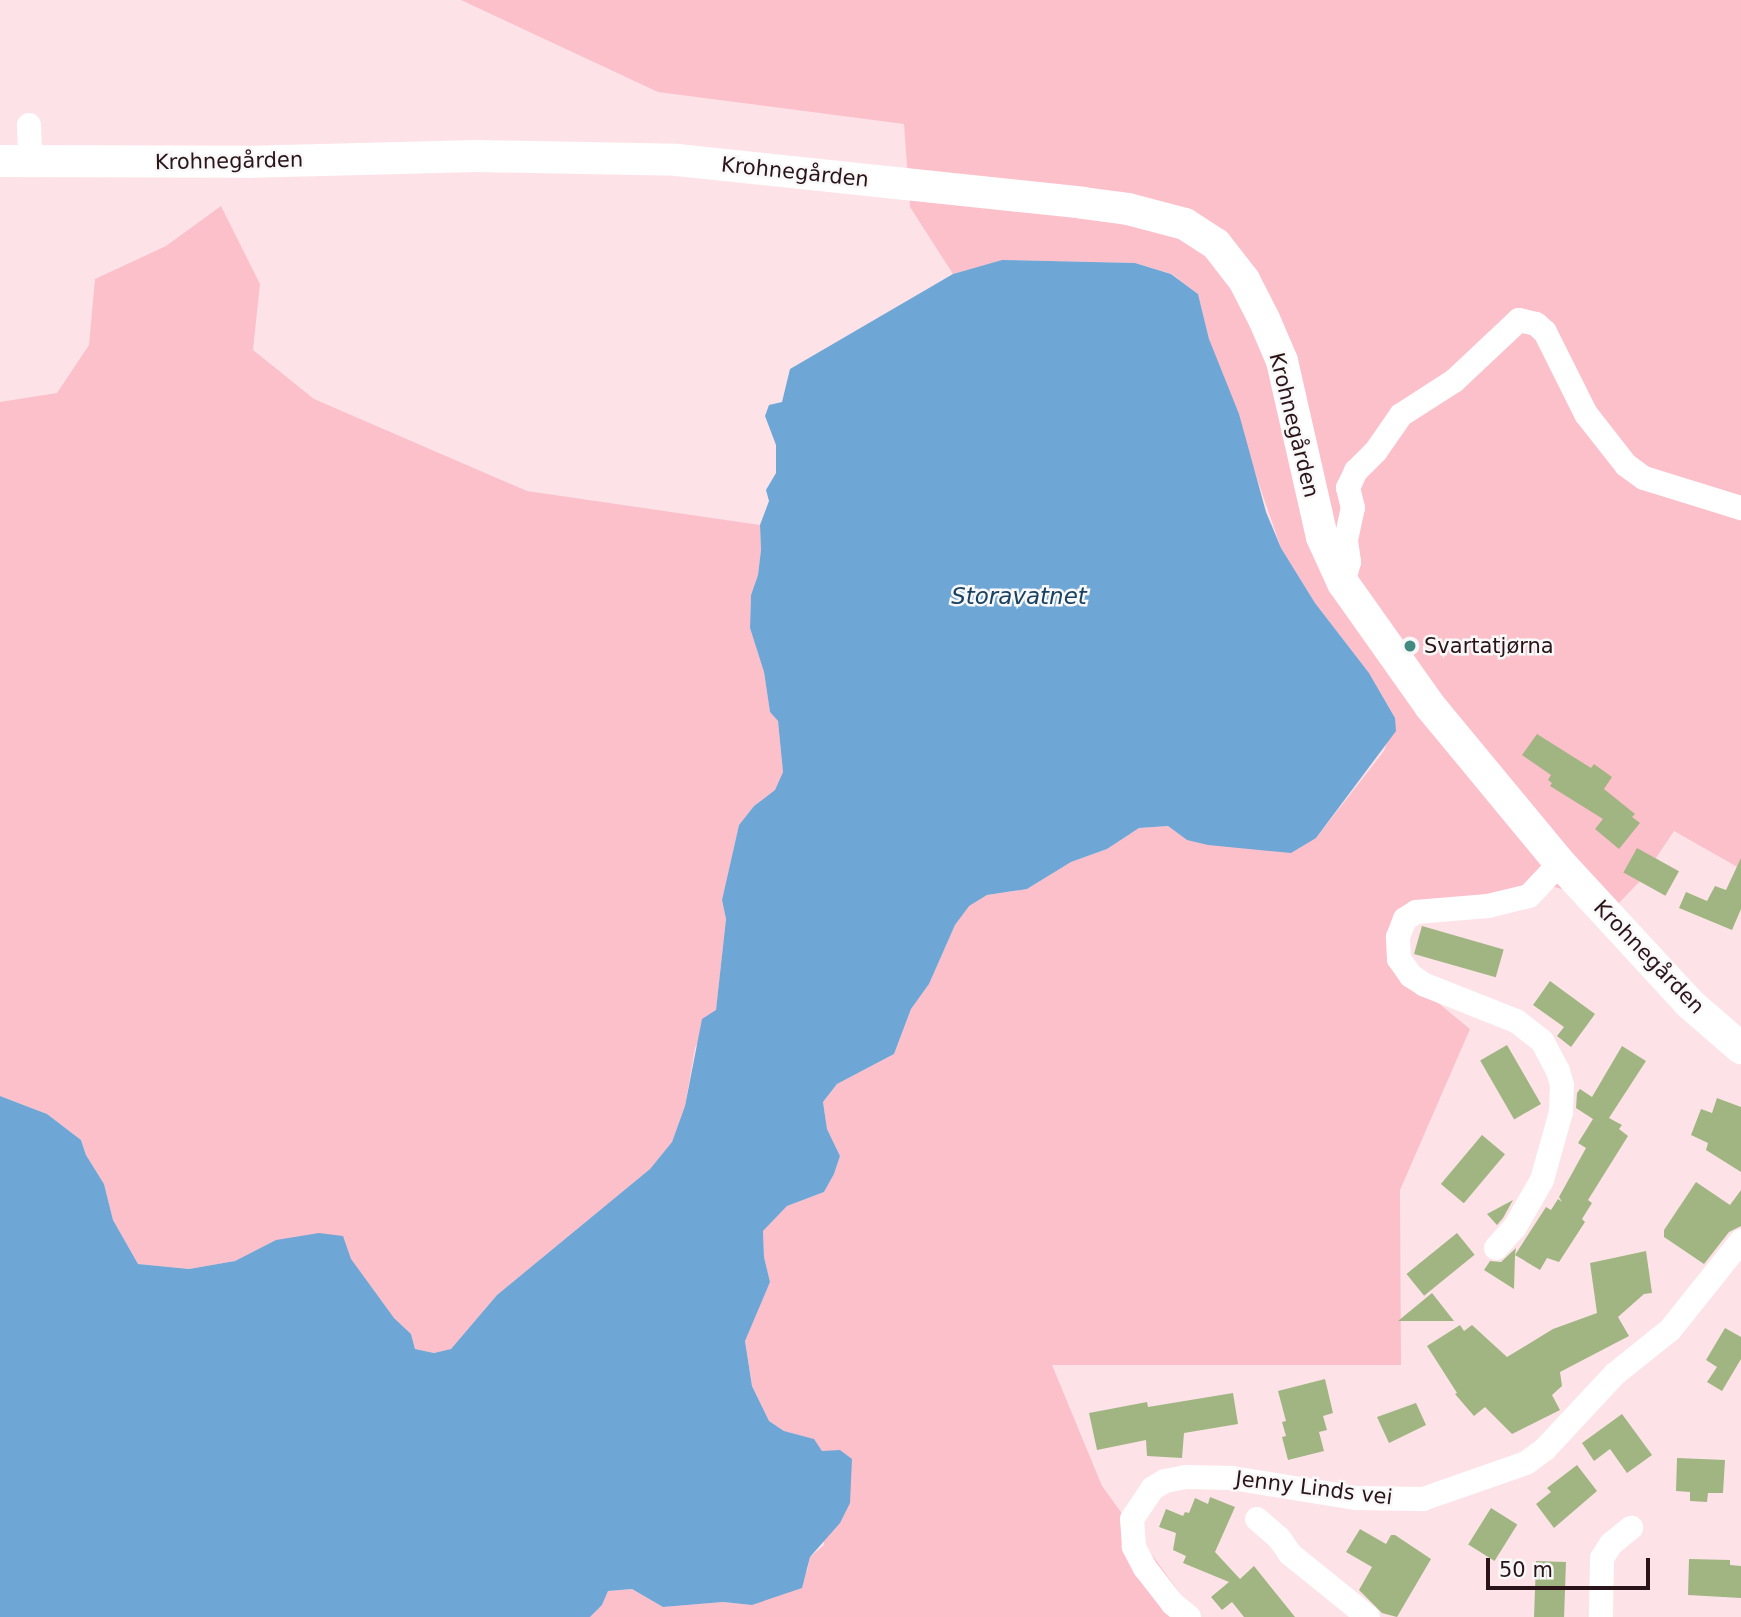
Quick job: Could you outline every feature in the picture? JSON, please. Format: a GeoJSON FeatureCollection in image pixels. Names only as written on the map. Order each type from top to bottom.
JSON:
{"type":"FeatureCollection","features":[{"type":"Feature","properties":{"kind":"main road","name":"Krohnegården"},"geometry":{"type":"LineString","coordinates":[[15,162],[247,162],[476,156],[677,160],[1083,203],[1172,219],[1216,244],[1244,280],[1264,319],[1282,361],[1322,537],[1343,583],[1430,706],[1560,863],[1670,983],[1741,1048]]}},
{"type":"Feature","properties":{"kind":"street"},"geometry":{"type":"LineString","coordinates":[[15,162],[29,125]]}},
{"type":"Feature","properties":{"kind":"street","name":"Krohnegården"},"geometry":{"type":"LineString","coordinates":[[1343,583],[1349,562],[1346,540],[1353,508],[1348,488],[1356,471],[1376,452],[1401,415],[1454,381],[1519,320],[1536,324],[1545,332],[1586,414],[1626,466],[1644,478],[1741,508]]}},
{"type":"Feature","properties":{"kind":"street"},"geometry":{"type":"LineString","coordinates":[[1496,1248],[1515,1227],[1542,1180],[1561,1112],[1562,1085],[1558,1071],[1542,1041],[1516,1021],[1425,985],[1411,976],[1399,959],[1398,937],[1405,919],[1416,912],[1488,906],[1529,896],[1560,863]]}},
{"type":"Feature","properties":{"kind":"street","name":"Jenny Linds vei"},"geometry":{"type":"LineString","coordinates":[[1189,1617],[1173,1604],[1145,1568],[1134,1547],[1132,1519],[1153,1488],[1164,1481],[1185,1477],[1232,1478],[1356,1498],[1423,1499],[1525,1463],[1545,1449],[1615,1374],[1670,1330],[1741,1241]]}},
{"type":"Feature","properties":{"kind":"street"},"geometry":{"type":"LineString","coordinates":[[1257,1519],[1279,1538],[1290,1555],[1368,1617]]}},
{"type":"Feature","properties":{"kind":"street"},"geometry":{"type":"LineString","coordinates":[[1601,1617],[1602,1558],[1611,1545],[1631,1528]]}},
{"type":"Feature","properties":{"kind":"shaded area"},"geometry":{"type":"Polygon","coordinates":[[[461,0],[1741,0],[1741,869],[1674,831],[1642,879],[1618,904],[1543,884],[1393,916],[1410,980],[1470,1029],[1400,1190],[1401,1365],[1052,1365],[1102,1486],[1179,1592],[1190,1617],[590,1617],[602,1605],[608,1591],[632,1589],[663,1607],[723,1602],[752,1605],[807,1571],[810,1557],[824,1545],[822,1451],[813,1439],[784,1431],[769,1421],[752,1386],[745,1340],[770,1282],[764,1257],[763,1231],[787,1206],[824,1192],[840,1156],[827,1129],[823,1102],[837,1084],[894,1054],[911,1009],[929,984],[955,925],[968,906],[987,895],[1027,889],[1071,862],[1107,849],[1139,828],[1168,826],[1187,840],[1316,838],[1384,751],[1395,718],[1369,673],[1315,603],[1281,548],[1209,339],[1198,294],[1172,274],[1135,263],[1003,260],[953,274],[910,207],[904,124],[658,92],[461,0]]]}},
{"type":"Feature","properties":{"kind":"shaded area"},"geometry":{"type":"Polygon","coordinates":[[[221,206],[260,284],[253,350],[314,399],[527,491],[760,525],[761,550],[758,575],[751,595],[750,628],[764,672],[770,712],[778,721],[783,772],[775,790],[754,806],[739,825],[722,900],[726,919],[716,1011],[695,1048],[685,1106],[672,1142],[650,1169],[497,1295],[451,1349],[434,1353],[415,1349],[411,1334],[394,1318],[350,1259],[276,1240],[235,1261],[189,1269],[138,1264],[113,1220],[104,1184],[86,1155],[81,1140],[47,1114],[0,1096],[0,402],[57,393],[89,345],[95,279],[166,246],[221,206]]]}},
{"type":"Feature","properties":{"kind":"water","name":"Storavatnet"},"geometry":{"type":"Polygon","coordinates":[[[1002,260],[1135,263],[1171,274],[1198,294],[1209,339],[1239,414],[1266,512],[1281,548],[1315,603],[1369,673],[1395,718],[1396,731],[1316,838],[1291,853],[1208,845],[1187,840],[1168,826],[1139,828],[1107,849],[1071,862],[1027,889],[987,895],[969,906],[955,925],[929,984],[911,1009],[894,1054],[837,1084],[823,1102],[827,1129],[840,1156],[824,1192],[787,1206],[763,1231],[764,1257],[770,1282],[745,1341],[752,1386],[769,1421],[784,1431],[814,1439],[822,1451],[840,1450],[852,1459],[850,1503],[840,1523],[810,1557],[802,1588],[752,1605],[723,1602],[663,1607],[632,1589],[608,1591],[602,1605],[590,1617],[0,1617],[0,1096],[47,1114],[81,1140],[86,1155],[104,1184],[113,1220],[138,1264],[189,1269],[235,1261],[276,1240],[319,1233],[343,1236],[351,1259],[394,1318],[411,1334],[415,1349],[434,1353],[451,1349],[497,1295],[650,1169],[672,1142],[685,1106],[702,1019],[716,1010],[726,919],[722,900],[739,825],[754,806],[775,790],[783,772],[778,721],[770,712],[764,672],[750,628],[751,595],[758,575],[761,550],[760,525],[769,501],[766,490],[776,473],[776,445],[765,416],[769,405],[782,402],[790,369],[953,274],[1002,260]]]}},
{"type":"Feature","properties":{"kind":"building"},"geometry":{"type":"Polygon","coordinates":[[[1537,734],[1591,768],[1594,764],[1612,777],[1604,789],[1635,814],[1632,817],[1640,823],[1619,849],[1595,829],[1603,819],[1550,786],[1552,783],[1548,780],[1551,775],[1522,755],[1537,734]]]}},
{"type":"Feature","properties":{"kind":"building"},"geometry":{"type":"Polygon","coordinates":[[[1637,848],[1679,871],[1665,896],[1623,872],[1637,848]]]}},
{"type":"Feature","properties":{"kind":"building"},"geometry":{"type":"Polygon","coordinates":[[[1741,858],[1741,909],[1732,930],[1679,908],[1686,892],[1707,901],[1715,886],[1726,890],[1741,858]]]}},
{"type":"Feature","properties":{"kind":"building"},"geometry":{"type":"Polygon","coordinates":[[[1422,926],[1504,949],[1496,977],[1414,954],[1422,926]]]}},
{"type":"Feature","properties":{"kind":"building"},"geometry":{"type":"Polygon","coordinates":[[[1550,981],[1595,1014],[1571,1047],[1557,1036],[1564,1027],[1533,1005],[1550,981]]]}},
{"type":"Feature","properties":{"kind":"building"},"geometry":{"type":"Polygon","coordinates":[[[1507,1045],[1541,1104],[1514,1119],[1480,1060],[1507,1045]]]}},
{"type":"Feature","properties":{"kind":"building"},"geometry":{"type":"Polygon","coordinates":[[[1622,1046],[1646,1061],[1609,1118],[1622,1125],[1619,1129],[1628,1136],[1588,1200],[1592,1203],[1582,1219],[1585,1222],[1559,1262],[1547,1258],[1540,1270],[1515,1255],[1546,1207],[1551,1210],[1558,1199],[1562,1202],[1559,1197],[1586,1148],[1578,1143],[1593,1119],[1576,1108],[1577,1093],[1580,1089],[1592,1097],[1622,1046]]]}},
{"type":"Feature","properties":{"kind":"building"},"geometry":{"type":"Polygon","coordinates":[[[1717,1098],[1741,1107],[1741,1172],[1706,1150],[1708,1143],[1691,1135],[1701,1109],[1712,1113],[1717,1098]]]}},
{"type":"Feature","properties":{"kind":"building"},"geometry":{"type":"Polygon","coordinates":[[[1482,1135],[1505,1154],[1464,1203],[1441,1184],[1482,1135]]]}},
{"type":"Feature","properties":{"kind":"building"},"geometry":{"type":"Polygon","coordinates":[[[1696,1182],[1730,1205],[1741,1190],[1741,1226],[1729,1232],[1704,1264],[1664,1237],[1664,1230],[1696,1182]]]}},
{"type":"Feature","properties":{"kind":"building"},"geometry":{"type":"Polygon","coordinates":[[[1513,1200],[1503,1218],[1497,1225],[1487,1214],[1513,1200]]]}},
{"type":"Feature","properties":{"kind":"building"},"geometry":{"type":"Polygon","coordinates":[[[1457,1233],[1475,1255],[1424,1296],[1406,1274],[1457,1233]]]}},
{"type":"Feature","properties":{"kind":"building"},"geometry":{"type":"Polygon","coordinates":[[[1516,1248],[1514,1289],[1484,1270],[1490,1261],[1501,1262],[1516,1248]]]}},
{"type":"Feature","properties":{"kind":"building"},"geometry":{"type":"Polygon","coordinates":[[[1646,1251],[1652,1293],[1644,1294],[1618,1317],[1629,1336],[1560,1372],[1562,1386],[1552,1395],[1560,1410],[1512,1434],[1485,1407],[1474,1416],[1455,1394],[1457,1393],[1427,1346],[1460,1325],[1464,1331],[1472,1325],[1507,1357],[1553,1329],[1597,1313],[1590,1263],[1646,1251]]]}},
{"type":"Feature","properties":{"kind":"building"},"geometry":{"type":"Polygon","coordinates":[[[1432,1293],[1454,1321],[1398,1321],[1432,1293]]]}},
{"type":"Feature","properties":{"kind":"building"},"geometry":{"type":"Polygon","coordinates":[[[1725,1328],[1741,1337],[1741,1359],[1722,1391],[1707,1382],[1717,1367],[1706,1360],[1725,1328]]]}},
{"type":"Feature","properties":{"kind":"building"},"geometry":{"type":"Polygon","coordinates":[[[1325,1379],[1333,1413],[1323,1416],[1327,1430],[1319,1432],[1324,1451],[1288,1460],[1282,1437],[1286,1436],[1282,1422],[1286,1421],[1278,1391],[1325,1379]]]}},
{"type":"Feature","properties":{"kind":"building"},"geometry":{"type":"Polygon","coordinates":[[[1233,1393],[1238,1424],[1184,1433],[1182,1458],[1147,1456],[1146,1440],[1097,1450],[1089,1413],[1147,1402],[1148,1407],[1233,1393]]]}},
{"type":"Feature","properties":{"kind":"building"},"geometry":{"type":"Polygon","coordinates":[[[1416,1403],[1426,1425],[1389,1443],[1377,1417],[1416,1403]]]}},
{"type":"Feature","properties":{"kind":"building"},"geometry":{"type":"Polygon","coordinates":[[[1622,1414],[1652,1455],[1627,1473],[1610,1449],[1594,1461],[1582,1443],[1622,1414]]]}},
{"type":"Feature","properties":{"kind":"building"},"geometry":{"type":"Polygon","coordinates":[[[1677,1458],[1725,1460],[1723,1493],[1708,1493],[1707,1502],[1690,1501],[1690,1492],[1676,1491],[1677,1458]]]}},
{"type":"Feature","properties":{"kind":"building"},"geometry":{"type":"Polygon","coordinates":[[[1577,1465],[1597,1491],[1554,1528],[1536,1504],[1551,1492],[1547,1488],[1577,1465]]]}},
{"type":"Feature","properties":{"kind":"building"},"geometry":{"type":"Polygon","coordinates":[[[1210,1497],[1235,1507],[1215,1552],[1240,1579],[1254,1566],[1295,1617],[1244,1617],[1232,1602],[1222,1610],[1211,1597],[1229,1582],[1183,1563],[1186,1556],[1173,1550],[1176,1533],[1159,1527],[1166,1509],[1183,1516],[1185,1512],[1189,1513],[1195,1498],[1208,1504],[1210,1497]]]}},
{"type":"Feature","properties":{"kind":"building"},"geometry":{"type":"Polygon","coordinates":[[[1491,1508],[1517,1524],[1495,1561],[1468,1544],[1491,1508]]]}},
{"type":"Feature","properties":{"kind":"building"},"geometry":{"type":"Polygon","coordinates":[[[1360,1529],[1386,1544],[1391,1535],[1395,1535],[1431,1559],[1397,1617],[1382,1613],[1359,1590],[1372,1567],[1346,1552],[1360,1529]]]}},
{"type":"Feature","properties":{"kind":"building"},"geometry":{"type":"Polygon","coordinates":[[[1689,1559],[1730,1560],[1730,1565],[1741,1566],[1741,1598],[1688,1595],[1689,1559]]]}},
{"type":"Feature","properties":{"kind":"building"},"geometry":{"type":"Polygon","coordinates":[[[1536,1561],[1566,1562],[1564,1617],[1534,1617],[1536,1561]]]}},
{"type":"Feature","properties":{"kind":"place","name":"Svartatjørna"},"geometry":{"type":"Point","coordinates":[1410,646]}}]}
